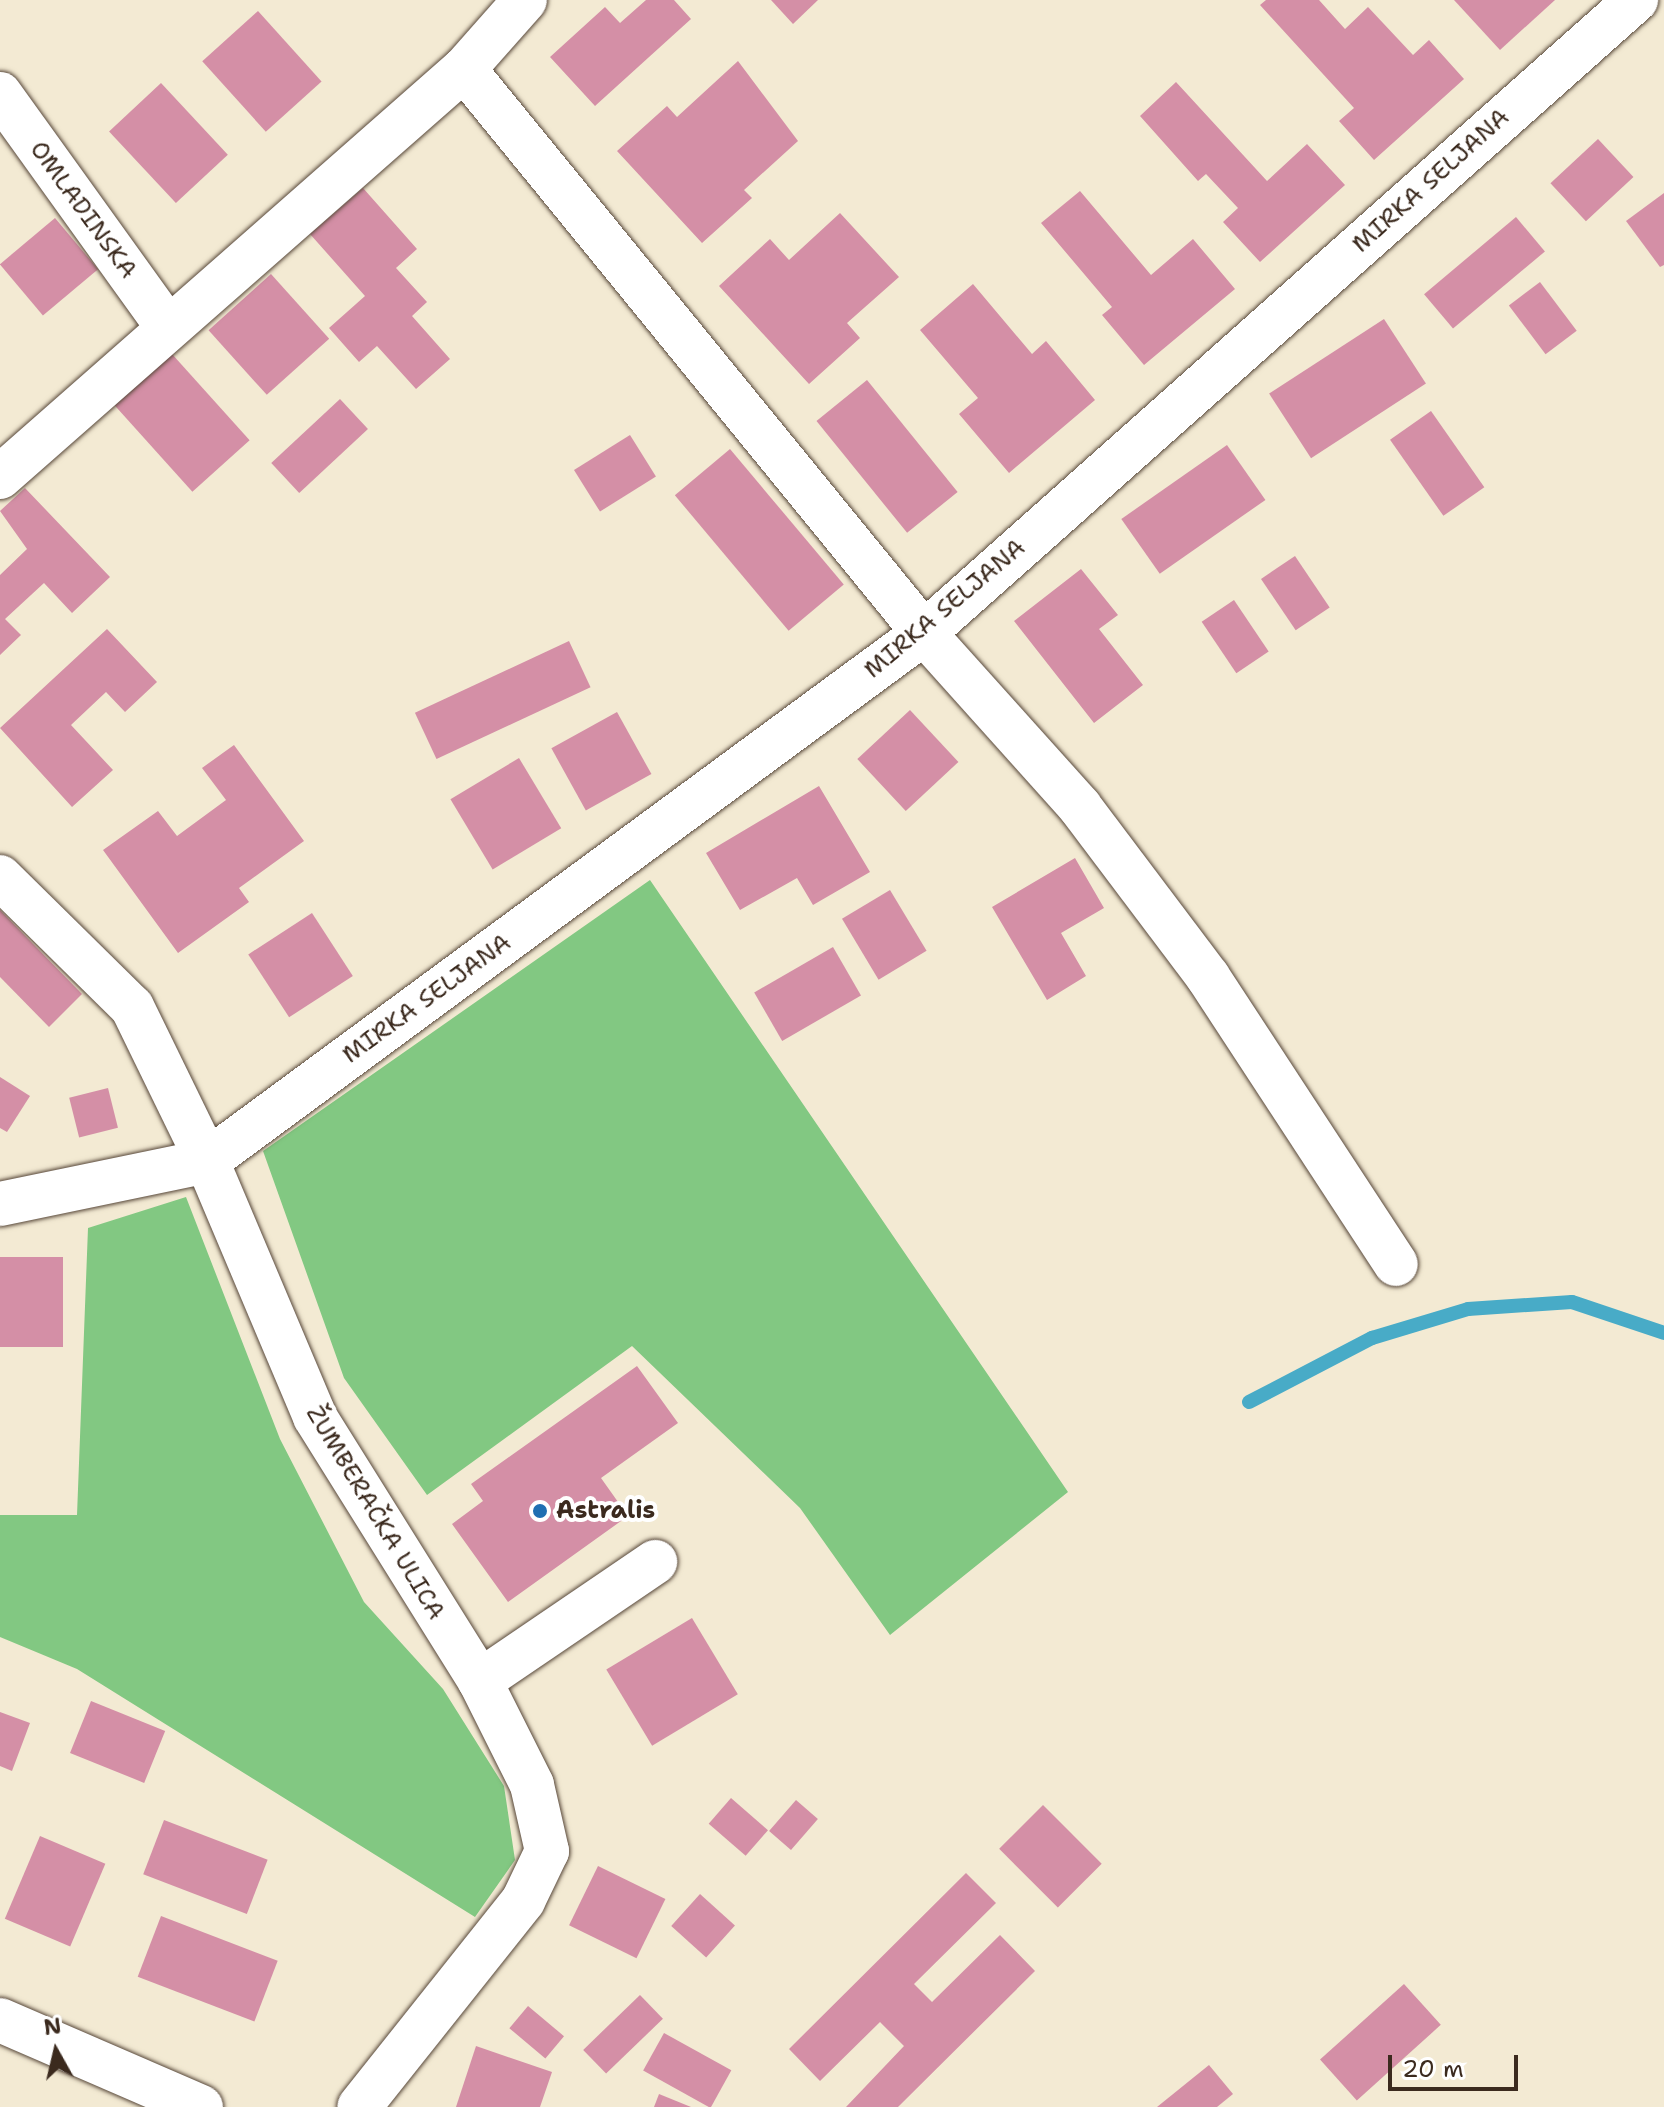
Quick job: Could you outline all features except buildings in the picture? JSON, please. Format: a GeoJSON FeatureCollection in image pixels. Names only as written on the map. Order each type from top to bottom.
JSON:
{"type":"FeatureCollection","features":[{"type":"Feature","properties":{"kind":"street"},"geometry":{"type":"LineString","coordinates":[[0,477],[167,326],[464,69],[525,0]]}},
{"type":"Feature","properties":{"kind":"street","name":"MIRKA SELJANA"},"geometry":{"type":"LineString","coordinates":[[207,1161],[924,633],[1636,0]]}},
{"type":"Feature","properties":{"kind":"street"},"geometry":{"type":"LineString","coordinates":[[464,69],[924,633],[1080,807],[1208,977],[1396,1264]]}},
{"type":"Feature","properties":{"kind":"street","name":"OMLADINSKA"},"geometry":{"type":"LineString","coordinates":[[0,94],[167,326]]}},
{"type":"Feature","properties":{"kind":"street","name":"ŽUMBERAČKA ULICA"},"geometry":{"type":"LineString","coordinates":[[0,877],[132,1007],[207,1161],[315,1417],[480,1681],[532,1785],[547,1851],[523,1901],[359,2107]]}},
{"type":"Feature","properties":{"kind":"street"},"geometry":{"type":"LineString","coordinates":[[0,1204],[207,1161]]}},
{"type":"Feature","properties":{"kind":"street"},"geometry":{"type":"LineString","coordinates":[[480,1681],[655,1562]]}},
{"type":"Feature","properties":{"kind":"street"},"geometry":{"type":"LineString","coordinates":[[0,2020],[201,2107]]}},
{"type":"Feature","properties":{"kind":"green space"},"geometry":{"type":"Polygon","coordinates":[[[650,880],[1068,1492],[890,1635],[800,1508],[632,1346],[427,1495],[344,1378],[263,1151],[650,880]]]}},
{"type":"Feature","properties":{"kind":"green space"},"geometry":{"type":"Polygon","coordinates":[[[186,1197],[280,1439],[364,1602],[443,1689],[504,1786],[515,1860],[475,1917],[77,1669],[0,1637],[0,1515],[77,1515],[88,1228],[186,1197]]]}},
{"type":"Feature","properties":{"kind":"waterway"},"geometry":{"type":"LineString","coordinates":[[1249,1402],[1372,1338],[1468,1309],[1572,1302],[1664,1333]]}},
{"type":"Feature","properties":{"kind":"place","name":"Astralis"},"geometry":{"type":"Point","coordinates":[540,1511]}}]}
